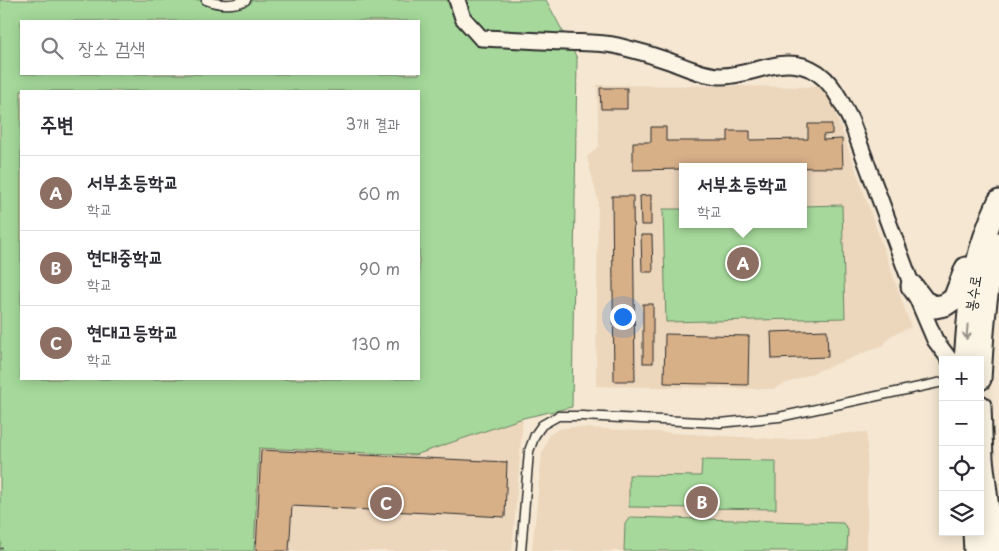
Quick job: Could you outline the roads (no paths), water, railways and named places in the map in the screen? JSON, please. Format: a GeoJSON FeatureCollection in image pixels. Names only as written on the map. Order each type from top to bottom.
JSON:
{"type":"FeatureCollection","features":[{"type":"Feature","properties":{"kind":"main road","name":"봉수로"},"geometry":{"type":"LineString","coordinates":[[965,356],[971,292],[978,260],[990,221],[999,201]]}},
{"type":"Feature","properties":{"kind":"main road"},"geometry":{"type":"LineString","coordinates":[[912,286],[924,302],[934,307],[945,305],[954,299],[973,248],[990,221]]}},
{"type":"Feature","properties":{"kind":"main road","name":"봉수로"},"geometry":{"type":"LineString","coordinates":[[981,356],[986,294],[993,260],[999,243]]}},
{"type":"Feature","properties":{"kind":"main road"},"geometry":{"type":"LineString","coordinates":[[984,375],[999,369]]}},
{"type":"Feature","properties":{"kind":"main road"},"geometry":{"type":"LineString","coordinates":[[982,446],[993,551]]}},
{"type":"Feature","properties":{"kind":"main road"},"geometry":{"type":"LineString","coordinates":[[974,536],[976,551]]}},
{"type":"Feature","properties":{"kind":"street"},"geometry":{"type":"LineString","coordinates":[[457,0],[463,18],[481,38],[602,43],[632,49],[693,70],[720,76],[739,74],[771,66],[793,64],[803,66],[821,76],[833,87],[851,121],[912,286],[935,340],[947,356]]}},
{"type":"Feature","properties":{"kind":"lane"},"geometry":{"type":"LineString","coordinates":[[206,0],[217,4],[239,3],[246,0]]}},
{"type":"Feature","properties":{"kind":"lane"},"geometry":{"type":"LineString","coordinates":[[521,551],[529,451],[534,435],[542,425],[558,416],[720,423],[779,417],[939,383]]}},
{"type":"Feature","properties":{"kind":"place","name":"서부초등학교"},"geometry":{"type":"Point","coordinates":[743,263]}},
{"type":"Feature","properties":{"kind":"place","name":"현대중학교"},"geometry":{"type":"Point","coordinates":[702,502]}},
{"type":"Feature","properties":{"kind":"place","name":"현대고등학교"},"geometry":{"type":"Point","coordinates":[386,503]}}]}
